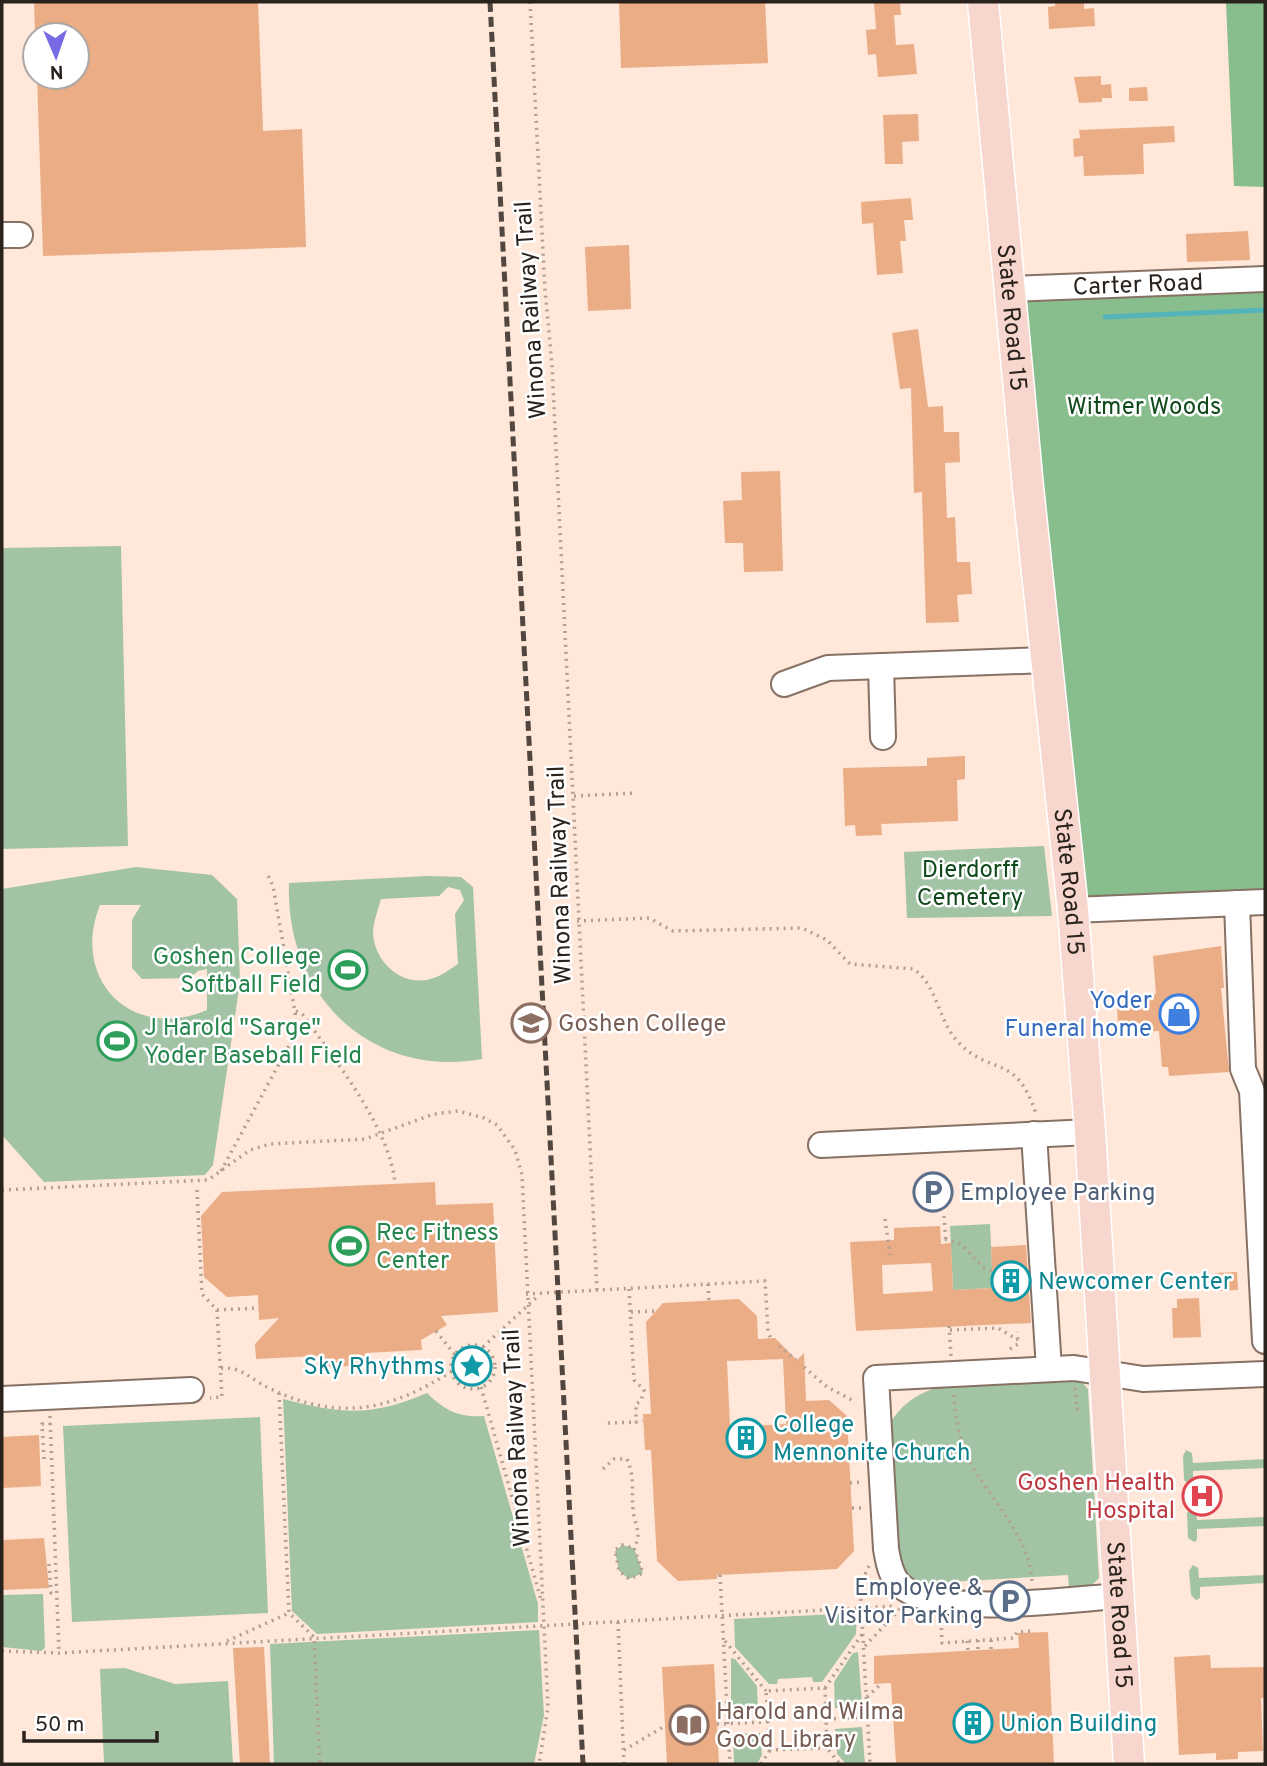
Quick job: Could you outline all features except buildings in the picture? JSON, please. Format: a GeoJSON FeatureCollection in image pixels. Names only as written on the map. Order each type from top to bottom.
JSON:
{"type":"FeatureCollection","features":[{"type":"Feature","properties":{"kind":"main road","name":"State Road 15"},"geometry":{"type":"LineString","coordinates":[[984,2],[1046,660],[1073,910],[1090,1132],[1129,1764]]}},
{"type":"Feature","properties":{"kind":"street","name":"Carter Road"},"geometry":{"type":"LineString","coordinates":[[1010,289],[1265,279]]}},
{"type":"Feature","properties":{"kind":"street"},"geometry":{"type":"LineString","coordinates":[[784,684],[828,668],[1046,660]]}},
{"type":"Feature","properties":{"kind":"street"},"geometry":{"type":"LineString","coordinates":[[881,666],[883,737]]}},
{"type":"Feature","properties":{"kind":"street"},"geometry":{"type":"LineString","coordinates":[[1073,910],[1265,902]]}},
{"type":"Feature","properties":{"kind":"street"},"geometry":{"type":"LineString","coordinates":[[1237,904],[1243,1069],[1252,1091],[1265,1341]]}},
{"type":"Feature","properties":{"kind":"street"},"geometry":{"type":"LineString","coordinates":[[821,1144],[1090,1132]]}},
{"type":"Feature","properties":{"kind":"street"},"geometry":{"type":"LineString","coordinates":[[1038,1134],[1049,1368]]}},
{"type":"Feature","properties":{"kind":"street"},"geometry":{"type":"LineString","coordinates":[[1119,1597],[953,1605],[934,1602],[898,1583],[889,1566],[876,1378],[1049,1368],[1074,1368],[1143,1379],[1265,1374]]}},
{"type":"Feature","properties":{"kind":"street"},"geometry":{"type":"LineString","coordinates":[[2,1399],[200,1394]]}},
{"type":"Feature","properties":{"kind":"path","name":"Winona Railway Trail"},"geometry":{"type":"LineString","coordinates":[[530,2],[574,796],[577,922],[597,1291],[526,1294],[548,1719],[539,1764]]}},
{"type":"Feature","properties":{"kind":"path"},"geometry":{"type":"LineString","coordinates":[[574,796],[635,793]]}},
{"type":"Feature","properties":{"kind":"path"},"geometry":{"type":"LineString","coordinates":[[219,1174],[293,1038],[296,1012],[273,886],[267,873]]}},
{"type":"Feature","properties":{"kind":"path"},"geometry":{"type":"LineString","coordinates":[[577,922],[649,918],[673,931],[802,928],[827,940],[850,964],[915,969],[929,984],[958,1043],[1013,1073],[1022,1082],[1038,1134]]}},
{"type":"Feature","properties":{"kind":"path"},"geometry":{"type":"LineString","coordinates":[[296,1012],[308,1021],[382,1133],[394,1170],[395,1184]]}},
{"type":"Feature","properties":{"kind":"path"},"geometry":{"type":"LineString","coordinates":[[2,1190],[199,1182],[219,1174],[241,1155],[270,1144],[350,1140],[382,1133],[434,1114],[458,1111],[484,1118],[506,1136],[515,1150],[522,1175],[526,1294]]}},
{"type":"Feature","properties":{"kind":"path"},"geometry":{"type":"LineString","coordinates":[[197,1190],[202,1294],[218,1310],[222,1397],[200,1394]]}},
{"type":"Feature","properties":{"kind":"path"},"geometry":{"type":"LineString","coordinates":[[944,1216],[946,1241],[961,1244],[984,1268],[992,1270]]}},
{"type":"Feature","properties":{"kind":"path"},"geometry":{"type":"LineString","coordinates":[[885,1219],[890,1255]]}},
{"type":"Feature","properties":{"kind":"path"},"geometry":{"type":"LineString","coordinates":[[597,1291],[765,1281],[768,1331],[771,1339]]}},
{"type":"Feature","properties":{"kind":"path"},"geometry":{"type":"LineString","coordinates":[[708,1284],[709,1301]]}},
{"type":"Feature","properties":{"kind":"path"},"geometry":{"type":"LineString","coordinates":[[629,1289],[634,1380],[644,1390],[641,1401],[636,1404],[636,1422]]}},
{"type":"Feature","properties":{"kind":"path"},"geometry":{"type":"LineString","coordinates":[[483,1347],[540,1294]]}},
{"type":"Feature","properties":{"kind":"path"},"geometry":{"type":"LineString","coordinates":[[218,1310],[258,1308]]}},
{"type":"Feature","properties":{"kind":"path"},"geometry":{"type":"LineString","coordinates":[[631,1312],[656,1311]]}},
{"type":"Feature","properties":{"kind":"path"},"geometry":{"type":"LineString","coordinates":[[1018,1340],[998,1328],[949,1328],[956,1417],[963,1447],[1024,1550],[1032,1575],[1034,1633]]}},
{"type":"Feature","properties":{"kind":"path"},"geometry":{"type":"LineString","coordinates":[[436,1331],[455,1355]]}},
{"type":"Feature","properties":{"kind":"path"},"geometry":{"type":"LineString","coordinates":[[1004,1352],[1013,1348],[1018,1340],[1017,1332]]}},
{"type":"Feature","properties":{"kind":"path"},"geometry":{"type":"LineString","coordinates":[[469,1345],[483,1347],[495,1364],[492,1378],[481,1387],[460,1384],[452,1371],[455,1355],[469,1345]]}},
{"type":"Feature","properties":{"kind":"path"},"geometry":{"type":"LineString","coordinates":[[779,1346],[796,1360]]}},
{"type":"Feature","properties":{"kind":"path"},"geometry":{"type":"LineString","coordinates":[[221,1368],[236,1367],[279,1393],[332,1408],[367,1409],[408,1396],[452,1371]]}},
{"type":"Feature","properties":{"kind":"path"},"geometry":{"type":"LineString","coordinates":[[1075,1380],[1077,1409],[1089,1409]]}},
{"type":"Feature","properties":{"kind":"path"},"geometry":{"type":"LineString","coordinates":[[481,1387],[543,1606]]}},
{"type":"Feature","properties":{"kind":"path"},"geometry":{"type":"LineString","coordinates":[[279,1393],[289,1613],[314,1637],[320,1764]]}},
{"type":"Feature","properties":{"kind":"path"},"geometry":{"type":"LineString","coordinates":[[50,1397],[59,1653]]}},
{"type":"Feature","properties":{"kind":"path"},"geometry":{"type":"LineString","coordinates":[[608,1423],[643,1421]]}},
{"type":"Feature","properties":{"kind":"path"},"geometry":{"type":"LineString","coordinates":[[50,1423],[42,1424],[42,1459],[52,1458]]}},
{"type":"Feature","properties":{"kind":"path"},"geometry":{"type":"LineString","coordinates":[[603,1469],[614,1460],[626,1459],[631,1469],[634,1516],[639,1529],[634,1548],[643,1573],[629,1579],[619,1571],[615,1550],[622,1545],[634,1548]]}},
{"type":"Feature","properties":{"kind":"path"},"geometry":{"type":"LineString","coordinates":[[870,1764],[861,1578],[875,1560]]}},
{"type":"Feature","properties":{"kind":"path"},"geometry":{"type":"LineString","coordinates":[[56,1563],[48,1564],[51,1593],[57,1593]]}},
{"type":"Feature","properties":{"kind":"path"},"geometry":{"type":"LineString","coordinates":[[720,1575],[730,1764]]}},
{"type":"Feature","properties":{"kind":"path"},"geometry":{"type":"LineString","coordinates":[[2,1651],[59,1653],[897,1606],[907,1602],[864,1647]]}},
{"type":"Feature","properties":{"kind":"path"},"geometry":{"type":"LineString","coordinates":[[222,1643],[289,1613]]}},
{"type":"Feature","properties":{"kind":"path"},"geometry":{"type":"LineString","coordinates":[[618,1622],[624,1764]]}},
{"type":"Feature","properties":{"kind":"path"},"geometry":{"type":"LineString","coordinates":[[840,1764],[827,1748],[825,1688],[863,1633]]}},
{"type":"Feature","properties":{"kind":"path"},"geometry":{"type":"LineString","coordinates":[[723,1640],[766,1691],[770,1750],[761,1764]]}},
{"type":"Feature","properties":{"kind":"path"},"geometry":{"type":"LineString","coordinates":[[978,1640],[978,1651]]}},
{"type":"Feature","properties":{"kind":"path"},"geometry":{"type":"LineString","coordinates":[[990,1640],[991,1650]]}},
{"type":"Feature","properties":{"kind":"path"},"geometry":{"type":"LineString","coordinates":[[967,1641],[968,1651]]}},
{"type":"Feature","properties":{"kind":"path"},"geometry":{"type":"LineString","coordinates":[[248,1642],[248,1648]]}},
{"type":"Feature","properties":{"kind":"path"},"geometry":{"type":"LineString","coordinates":[[867,1697],[881,1684]]}},
{"type":"Feature","properties":{"kind":"path"},"geometry":{"type":"LineString","coordinates":[[766,1691],[825,1688]]}},
{"type":"Feature","properties":{"kind":"path"},"geometry":{"type":"LineString","coordinates":[[827,1719],[868,1717]]}},
{"type":"Feature","properties":{"kind":"path"},"geometry":{"type":"LineString","coordinates":[[717,1724],[767,1722]]}},
{"type":"Feature","properties":{"kind":"path"},"geometry":{"type":"LineString","coordinates":[[624,1750],[665,1726]]}},
{"type":"Feature","properties":{"kind":"path"},"geometry":{"type":"LineString","coordinates":[[770,1750],[827,1748]]}},
{"type":"Feature","properties":{"kind":"green space"},"geometry":{"type":"Polygon","coordinates":[[[1226,2],[1265,2],[1265,187],[1234,186],[1226,2]]]}},
{"type":"Feature","properties":{"kind":"green space","name":"Witmer Woods"},"geometry":{"type":"Polygon","coordinates":[[[1265,279],[1265,902],[1073,910],[1010,289],[1265,279]]]}},
{"type":"Feature","properties":{"kind":"green space"},"geometry":{"type":"Polygon","coordinates":[[[121,546],[128,846],[2,849],[2,548],[121,546]]]}},
{"type":"Feature","properties":{"kind":"green space","name":"Dierdorff Cemetery"},"geometry":{"type":"Polygon","coordinates":[[[1044,846],[1052,916],[907,918],[904,852],[1044,846]]]}},
{"type":"Feature","properties":{"kind":"green space","name":"J Harold \"Sarge\" Yoder Baseball Field"},"geometry":{"type":"Polygon","coordinates":[[[136,867],[212,875],[237,899],[240,982],[213,1165],[205,1175],[44,1182],[2,1135],[2,889],[136,867]],[[100,905],[93,932],[94,958],[101,980],[114,998],[132,1011],[154,1018],[180,1018],[207,1010],[207,969],[198,971],[190,978],[142,979],[132,968],[132,920],[141,905],[100,905]]]}},
{"type":"Feature","properties":{"kind":"green space","name":"Goshen College Softball Field"},"geometry":{"type":"Polygon","coordinates":[[[428,876],[461,877],[473,887],[482,1059],[441,1062],[404,1056],[370,1041],[342,1020],[319,993],[302,960],[292,923],[289,883],[428,876]],[[448,887],[439,896],[381,899],[373,931],[374,942],[378,953],[392,970],[411,980],[422,980],[437,977],[458,964],[455,914],[464,900],[460,890],[448,887]]]}},
{"type":"Feature","properties":{"kind":"green space"},"geometry":{"type":"Polygon","coordinates":[[[990,1224],[993,1288],[953,1290],[950,1226],[990,1224]]]}},
{"type":"Feature","properties":{"kind":"green space"},"geometry":{"type":"Polygon","coordinates":[[[1080,1380],[1088,1389],[1099,1578],[1096,1582],[1089,1586],[1069,1588],[1068,1575],[948,1582],[948,1593],[915,1580],[899,1564],[891,1422],[900,1410],[917,1396],[938,1387],[1080,1380]]]}},
{"type":"Feature","properties":{"kind":"green space"},"geometry":{"type":"Polygon","coordinates":[[[427,1393],[452,1412],[467,1416],[484,1416],[538,1604],[538,1622],[317,1634],[292,1611],[283,1399],[322,1408],[356,1411],[389,1406],[427,1393]]]}},
{"type":"Feature","properties":{"kind":"green space"},"geometry":{"type":"Polygon","coordinates":[[[260,1417],[268,1613],[72,1622],[63,1426],[260,1417]]]}},
{"type":"Feature","properties":{"kind":"green space"},"geometry":{"type":"Polygon","coordinates":[[[1186,1450],[1192,1453],[1193,1463],[1265,1459],[1265,1468],[1193,1471],[1193,1483],[1189,1485],[1184,1480],[1183,1456],[1186,1450]]]}},
{"type":"Feature","properties":{"kind":"green space"},"geometry":{"type":"Polygon","coordinates":[[[1190,1507],[1196,1510],[1197,1520],[1265,1517],[1265,1526],[1197,1529],[1197,1540],[1194,1542],[1188,1538],[1187,1513],[1190,1507]]]}},
{"type":"Feature","properties":{"kind":"green space"},"geometry":{"type":"Polygon","coordinates":[[[622,1545],[634,1548],[643,1573],[629,1579],[619,1571],[615,1551],[622,1545]]]}},
{"type":"Feature","properties":{"kind":"green space"},"geometry":{"type":"Polygon","coordinates":[[[1193,1565],[1198,1568],[1199,1578],[1265,1575],[1265,1583],[1200,1587],[1200,1598],[1196,1600],[1191,1595],[1189,1571],[1193,1565]]]}},
{"type":"Feature","properties":{"kind":"green space"},"geometry":{"type":"Polygon","coordinates":[[[43,1594],[45,1648],[41,1651],[2,1647],[2,1595],[43,1594]]]}},
{"type":"Feature","properties":{"kind":"green space"},"geometry":{"type":"Polygon","coordinates":[[[857,1613],[856,1634],[822,1682],[813,1682],[812,1677],[778,1679],[777,1684],[769,1684],[735,1647],[734,1619],[857,1613]]]}},
{"type":"Feature","properties":{"kind":"green space"},"geometry":{"type":"Polygon","coordinates":[[[539,1630],[544,1715],[534,1764],[274,1764],[270,1644],[539,1630]]]}},
{"type":"Feature","properties":{"kind":"green space"},"geometry":{"type":"Polygon","coordinates":[[[858,1652],[862,1705],[835,1708],[834,1682],[853,1653],[858,1652]]]}},
{"type":"Feature","properties":{"kind":"green space"},"geometry":{"type":"Polygon","coordinates":[[[731,1658],[735,1659],[757,1686],[758,1712],[731,1711],[731,1658]]]}},
{"type":"Feature","properties":{"kind":"green space"},"geometry":{"type":"Polygon","coordinates":[[[125,1668],[175,1684],[228,1681],[233,1764],[104,1764],[100,1669],[125,1668]]]}},
{"type":"Feature","properties":{"kind":"green space"},"geometry":{"type":"Polygon","coordinates":[[[862,1727],[865,1764],[846,1764],[837,1754],[835,1729],[862,1727]]]}},
{"type":"Feature","properties":{"kind":"green space"},"geometry":{"type":"Polygon","coordinates":[[[760,1733],[762,1755],[757,1764],[734,1764],[733,1734],[760,1733]]]}},
{"type":"Feature","properties":{"kind":"waterway"},"geometry":{"type":"LineString","coordinates":[[1105,317],[1265,310]]}},
{"type":"Feature","properties":{"kind":"railway"},"geometry":{"type":"LineString","coordinates":[[490,2],[583,1764]]}},
{"type":"Feature","properties":{"kind":"place","name":"Goshen College Softball Field"},"geometry":{"type":"Point","coordinates":[348,970]}},
{"type":"Feature","properties":{"kind":"place","name":"Yoder Funeral home"},"geometry":{"type":"Point","coordinates":[1179,1014]}},
{"type":"Feature","properties":{"kind":"place","name":"Goshen College"},"geometry":{"type":"Point","coordinates":[531,1023]}},
{"type":"Feature","properties":{"kind":"place","name":"J Harold \"Sarge\" Yoder Baseball Field"},"geometry":{"type":"Point","coordinates":[117,1041]}},
{"type":"Feature","properties":{"kind":"place","name":"Employee Parking"},"geometry":{"type":"Point","coordinates":[933,1192]}},
{"type":"Feature","properties":{"kind":"place","name":"Rec Fitness Center"},"geometry":{"type":"Point","coordinates":[349,1246]}},
{"type":"Feature","properties":{"kind":"place","name":"Newcomer Center"},"geometry":{"type":"Point","coordinates":[1011,1281]}},
{"type":"Feature","properties":{"kind":"place","name":"Sky Rhythms"},"geometry":{"type":"Point","coordinates":[472,1366]}},
{"type":"Feature","properties":{"kind":"place","name":"College Mennonite Church"},"geometry":{"type":"Point","coordinates":[746,1438]}},
{"type":"Feature","properties":{"kind":"place","name":"Goshen Health Hospital"},"geometry":{"type":"Point","coordinates":[1202,1496]}},
{"type":"Feature","properties":{"kind":"place","name":"Employee & Visitor Parking"},"geometry":{"type":"Point","coordinates":[1010,1601]}},
{"type":"Feature","properties":{"kind":"place","name":"Union Building"},"geometry":{"type":"Point","coordinates":[973,1723]}},
{"type":"Feature","properties":{"kind":"place","name":"Harold and Wilma Good Library"},"geometry":{"type":"Point","coordinates":[689,1725]}}]}
